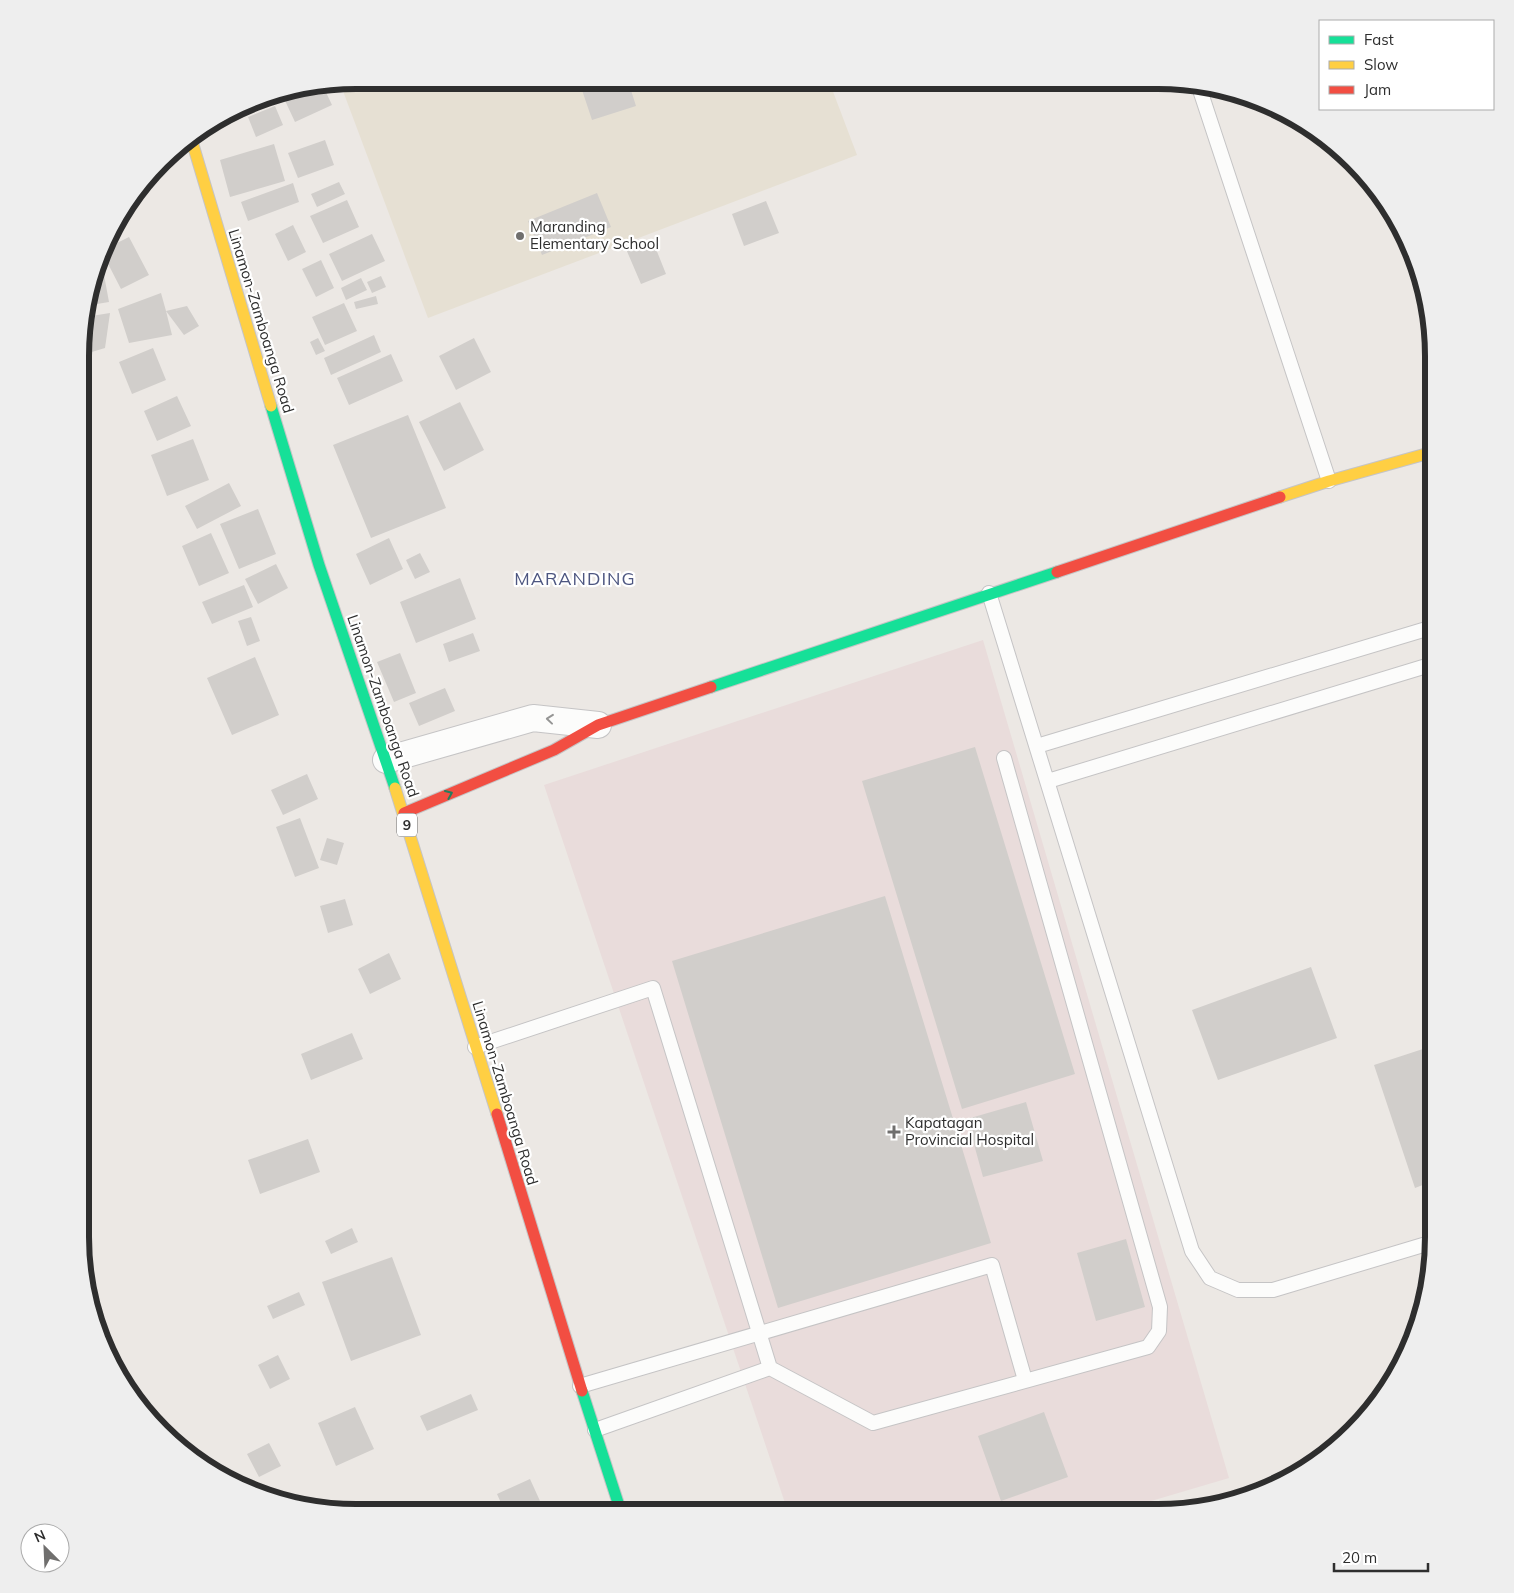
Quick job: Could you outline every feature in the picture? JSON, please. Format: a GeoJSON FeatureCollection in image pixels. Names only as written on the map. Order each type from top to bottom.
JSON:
{"type":"FeatureCollection","features":[{"type":"Feature","properties":{"kind":"main road","name":"Linamon-Zamboanga Road"},"geometry":{"type":"LineString","coordinates":[[193,144],[319,565],[404,813],[580,1386],[618,1504]]}},
{"type":"Feature","properties":{"kind":"main road"},"geometry":{"type":"LineString","coordinates":[[404,813],[554,750],[598,725],[1329,481],[1425,454]]}},
{"type":"Feature","properties":{"kind":"street"},"geometry":{"type":"LineString","coordinates":[[386,760],[533,718],[598,725]]}},
{"type":"Feature","properties":{"kind":"lane"},"geometry":{"type":"LineString","coordinates":[[1201,92],[1329,481]]}},
{"type":"Feature","properties":{"kind":"lane"},"geometry":{"type":"LineString","coordinates":[[989,593],[1192,1251],[1210,1278],[1238,1290],[1273,1290],[1425,1244]]}},
{"type":"Feature","properties":{"kind":"lane"},"geometry":{"type":"LineString","coordinates":[[1037,746],[1425,629]]}},
{"type":"Feature","properties":{"kind":"lane"},"geometry":{"type":"LineString","coordinates":[[1048,781],[1425,666]]}},
{"type":"Feature","properties":{"kind":"lane"},"geometry":{"type":"LineString","coordinates":[[475,1047],[653,988],[770,1368],[873,1423],[1148,1346],[1159,1331],[1160,1308],[1004,758]]}},
{"type":"Feature","properties":{"kind":"lane"},"geometry":{"type":"LineString","coordinates":[[580,1386],[992,1265],[1026,1380]]}},
{"type":"Feature","properties":{"kind":"lane"},"geometry":{"type":"LineString","coordinates":[[595,1430],[770,1368]]}},
{"type":"Feature","properties":{"kind":"shaded area","name":"Maranding Elementary School"},"geometry":{"type":"Polygon","coordinates":[[[342,89],[832,89],[857,155],[428,318],[342,89]]]}},
{"type":"Feature","properties":{"kind":"shaded area","name":"Kapatagan Provincial Hospital"},"geometry":{"type":"Polygon","coordinates":[[[983,640],[1229,1478],[1141,1504],[785,1504],[544,785],[983,640]]]}},
{"type":"Feature","properties":{"kind":"building"},"geometry":{"type":"Polygon","coordinates":[[[582,89],[631,89],[636,106],[592,120],[582,89]]]}},
{"type":"Feature","properties":{"kind":"building"},"geometry":{"type":"Polygon","coordinates":[[[325,91],[332,105],[295,122],[284,99],[325,91]]]}},
{"type":"Feature","properties":{"kind":"building"},"geometry":{"type":"Polygon","coordinates":[[[275,106],[283,125],[256,137],[248,117],[275,106]]]}},
{"type":"Feature","properties":{"kind":"building"},"geometry":{"type":"Polygon","coordinates":[[[325,140],[334,165],[298,178],[288,153],[325,140]]]}},
{"type":"Feature","properties":{"kind":"building"},"geometry":{"type":"Polygon","coordinates":[[[274,144],[285,181],[230,197],[220,160],[274,144]]]}},
{"type":"Feature","properties":{"kind":"building"},"geometry":{"type":"Polygon","coordinates":[[[339,182],[345,194],[317,207],[311,194],[339,182]]]}},
{"type":"Feature","properties":{"kind":"building"},"geometry":{"type":"Polygon","coordinates":[[[293,183],[299,202],[248,221],[241,202],[293,183]]]}},
{"type":"Feature","properties":{"kind":"building"},"geometry":{"type":"Polygon","coordinates":[[[597,193],[611,227],[542,255],[528,221],[597,193]]]}},
{"type":"Feature","properties":{"kind":"building"},"geometry":{"type":"Polygon","coordinates":[[[347,200],[359,227],[323,243],[310,216],[347,200]]]}},
{"type":"Feature","properties":{"kind":"building"},"geometry":{"type":"Polygon","coordinates":[[[766,201],[779,233],[744,246],[732,214],[766,201]]]}},
{"type":"Feature","properties":{"kind":"building"},"geometry":{"type":"Polygon","coordinates":[[[293,225],[306,252],[288,261],[275,234],[293,225]]]}},
{"type":"Feature","properties":{"kind":"building"},"geometry":{"type":"Polygon","coordinates":[[[372,234],[385,261],[342,281],[329,254],[372,234]]]}},
{"type":"Feature","properties":{"kind":"building"},"geometry":{"type":"Polygon","coordinates":[[[129,237],[149,275],[121,289],[106,261],[113,245],[129,237]]]}},
{"type":"Feature","properties":{"kind":"building"},"geometry":{"type":"Polygon","coordinates":[[[652,239],[666,274],[641,284],[626,249],[652,239]]]}},
{"type":"Feature","properties":{"kind":"building"},"geometry":{"type":"Polygon","coordinates":[[[321,260],[334,288],[316,297],[302,269],[321,260]]]}},
{"type":"Feature","properties":{"kind":"building"},"geometry":{"type":"Polygon","coordinates":[[[103,270],[109,302],[94,305],[103,270]]]}},
{"type":"Feature","properties":{"kind":"building"},"geometry":{"type":"Polygon","coordinates":[[[381,276],[386,287],[372,293],[367,282],[381,276]]]}},
{"type":"Feature","properties":{"kind":"building"},"geometry":{"type":"Polygon","coordinates":[[[361,278],[367,290],[346,300],[341,288],[361,278]]]}},
{"type":"Feature","properties":{"kind":"building"},"geometry":{"type":"Polygon","coordinates":[[[161,293],[172,335],[129,343],[118,309],[161,293]]]}},
{"type":"Feature","properties":{"kind":"building"},"geometry":{"type":"Polygon","coordinates":[[[376,296],[378,304],[356,309],[354,302],[376,296]]]}},
{"type":"Feature","properties":{"kind":"building"},"geometry":{"type":"Polygon","coordinates":[[[344,303],[357,331],[325,345],[312,317],[344,303]]]}},
{"type":"Feature","properties":{"kind":"building"},"geometry":{"type":"Polygon","coordinates":[[[187,306],[199,326],[184,335],[166,311],[187,306]]]}},
{"type":"Feature","properties":{"kind":"building"},"geometry":{"type":"Polygon","coordinates":[[[110,313],[105,348],[89,353],[89,339],[92,316],[110,313]]]}},
{"type":"Feature","properties":{"kind":"building"},"geometry":{"type":"Polygon","coordinates":[[[374,335],[381,352],[331,375],[324,358],[374,335]]]}},
{"type":"Feature","properties":{"kind":"building"},"geometry":{"type":"Polygon","coordinates":[[[318,338],[325,351],[316,355],[310,342],[318,338]]]}},
{"type":"Feature","properties":{"kind":"building"},"geometry":{"type":"Polygon","coordinates":[[[474,338],[491,372],[456,390],[439,356],[474,338]]]}},
{"type":"Feature","properties":{"kind":"building"},"geometry":{"type":"Polygon","coordinates":[[[153,348],[166,380],[132,394],[119,362],[153,348]]]}},
{"type":"Feature","properties":{"kind":"building"},"geometry":{"type":"Polygon","coordinates":[[[391,354],[403,381],[349,405],[337,378],[391,354]]]}},
{"type":"Feature","properties":{"kind":"building"},"geometry":{"type":"Polygon","coordinates":[[[177,396],[191,426],[157,441],[144,411],[177,396]]]}},
{"type":"Feature","properties":{"kind":"building"},"geometry":{"type":"Polygon","coordinates":[[[460,402],[484,450],[444,471],[419,422],[460,402]]]}},
{"type":"Feature","properties":{"kind":"building"},"geometry":{"type":"Polygon","coordinates":[[[408,415],[446,508],[371,538],[333,445],[408,415]]]}},
{"type":"Feature","properties":{"kind":"building"},"geometry":{"type":"Polygon","coordinates":[[[193,439],[209,480],[167,496],[151,455],[193,439]]]}},
{"type":"Feature","properties":{"kind":"building"},"geometry":{"type":"Polygon","coordinates":[[[229,483],[241,506],[197,529],[185,506],[229,483]]]}},
{"type":"Feature","properties":{"kind":"building"},"geometry":{"type":"Polygon","coordinates":[[[258,509],[276,554],[239,569],[220,524],[258,509]]]}},
{"type":"Feature","properties":{"kind":"building"},"geometry":{"type":"Polygon","coordinates":[[[211,533],[229,573],[199,586],[182,546],[211,533]]]}},
{"type":"Feature","properties":{"kind":"building"},"geometry":{"type":"Polygon","coordinates":[[[389,538],[403,569],[370,585],[356,554],[389,538]]]}},
{"type":"Feature","properties":{"kind":"building"},"geometry":{"type":"Polygon","coordinates":[[[420,553],[430,572],[415,579],[406,560],[420,553]]]}},
{"type":"Feature","properties":{"kind":"building"},"geometry":{"type":"Polygon","coordinates":[[[276,564],[288,588],[258,604],[245,579],[276,564]]]}},
{"type":"Feature","properties":{"kind":"building"},"geometry":{"type":"Polygon","coordinates":[[[460,578],[476,619],[416,643],[400,602],[460,578]]]}},
{"type":"Feature","properties":{"kind":"building"},"geometry":{"type":"Polygon","coordinates":[[[244,585],[253,607],[212,624],[202,602],[244,585]]]}},
{"type":"Feature","properties":{"kind":"building"},"geometry":{"type":"Polygon","coordinates":[[[251,617],[260,641],[247,646],[238,621],[251,617]]]}},
{"type":"Feature","properties":{"kind":"building"},"geometry":{"type":"Polygon","coordinates":[[[473,633],[480,651],[449,662],[443,644],[473,633]]]}},
{"type":"Feature","properties":{"kind":"building"},"geometry":{"type":"Polygon","coordinates":[[[400,653],[416,693],[394,702],[377,662],[400,653]]]}},
{"type":"Feature","properties":{"kind":"building"},"geometry":{"type":"Polygon","coordinates":[[[255,657],[279,715],[232,735],[207,678],[255,657]]]}},
{"type":"Feature","properties":{"kind":"building"},"geometry":{"type":"Polygon","coordinates":[[[445,688],[455,711],[419,726],[409,703],[445,688]]]}},
{"type":"Feature","properties":{"kind":"building"},"geometry":{"type":"Polygon","coordinates":[[[975,747],[1075,1074],[962,1109],[862,781],[975,747]]]}},
{"type":"Feature","properties":{"kind":"building"},"geometry":{"type":"Polygon","coordinates":[[[307,774],[318,799],[283,815],[271,790],[307,774]]]}},
{"type":"Feature","properties":{"kind":"building"},"geometry":{"type":"Polygon","coordinates":[[[300,818],[319,868],[295,877],[276,827],[300,818]]]}},
{"type":"Feature","properties":{"kind":"building"},"geometry":{"type":"Polygon","coordinates":[[[327,838],[344,843],[337,865],[320,860],[327,838]]]}},
{"type":"Feature","properties":{"kind":"building"},"geometry":{"type":"Polygon","coordinates":[[[885,896],[991,1243],[778,1308],[672,961],[885,896]]]}},
{"type":"Feature","properties":{"kind":"building"},"geometry":{"type":"Polygon","coordinates":[[[345,899],[353,925],[328,933],[320,906],[345,899]]]}},
{"type":"Feature","properties":{"kind":"building"},"geometry":{"type":"Polygon","coordinates":[[[389,953],[401,979],[370,994],[358,969],[389,953]]]}},
{"type":"Feature","properties":{"kind":"building"},"geometry":{"type":"Polygon","coordinates":[[[1311,967],[1337,1038],[1218,1080],[1192,1010],[1311,967]]]}},
{"type":"Feature","properties":{"kind":"building"},"geometry":{"type":"Polygon","coordinates":[[[352,1033],[363,1059],[311,1080],[301,1054],[352,1033]]]}},
{"type":"Feature","properties":{"kind":"building"},"geometry":{"type":"Polygon","coordinates":[[[1425,1048],[1425,1184],[1415,1188],[1374,1065],[1425,1048]]]}},
{"type":"Feature","properties":{"kind":"building"},"geometry":{"type":"Polygon","coordinates":[[[1026,1102],[1043,1161],[983,1177],[967,1119],[1026,1102]]]}},
{"type":"Feature","properties":{"kind":"building"},"geometry":{"type":"Polygon","coordinates":[[[308,1139],[320,1172],[260,1194],[248,1160],[308,1139]]]}},
{"type":"Feature","properties":{"kind":"building"},"geometry":{"type":"Polygon","coordinates":[[[352,1228],[358,1242],[331,1254],[325,1241],[352,1228]]]}},
{"type":"Feature","properties":{"kind":"building"},"geometry":{"type":"Polygon","coordinates":[[[1126,1239],[1145,1307],[1096,1321],[1077,1253],[1126,1239]]]}},
{"type":"Feature","properties":{"kind":"building"},"geometry":{"type":"Polygon","coordinates":[[[392,1257],[421,1335],[351,1361],[322,1282],[392,1257]]]}},
{"type":"Feature","properties":{"kind":"building"},"geometry":{"type":"Polygon","coordinates":[[[299,1292],[305,1305],[273,1319],[267,1306],[299,1292]]]}},
{"type":"Feature","properties":{"kind":"building"},"geometry":{"type":"Polygon","coordinates":[[[278,1355],[290,1379],[270,1389],[258,1365],[278,1355]]]}},
{"type":"Feature","properties":{"kind":"building"},"geometry":{"type":"Polygon","coordinates":[[[471,1394],[478,1410],[427,1431],[420,1416],[471,1394]]]}},
{"type":"Feature","properties":{"kind":"building"},"geometry":{"type":"Polygon","coordinates":[[[355,1407],[374,1449],[336,1466],[318,1423],[355,1407]]]}},
{"type":"Feature","properties":{"kind":"building"},"geometry":{"type":"Polygon","coordinates":[[[1044,1412],[1068,1477],[1001,1501],[978,1436],[1044,1412]]]}},
{"type":"Feature","properties":{"kind":"building"},"geometry":{"type":"Polygon","coordinates":[[[269,1443],[281,1466],[259,1477],[247,1454],[269,1443]]]}},
{"type":"Feature","properties":{"kind":"building"},"geometry":{"type":"Polygon","coordinates":[[[530,1479],[541,1504],[501,1504],[497,1494],[530,1479]]]}},
{"type":"Feature","properties":{"kind":"traffic: fast"},"geometry":{"type":"LineString","coordinates":[[271,406],[319,565],[395,788]]}},
{"type":"Feature","properties":{"kind":"traffic: fast"},"geometry":{"type":"LineString","coordinates":[[711,687],[1057,572]]}},
{"type":"Feature","properties":{"kind":"traffic: fast"},"geometry":{"type":"LineString","coordinates":[[582,1391],[618,1504]]}},
{"type":"Feature","properties":{"kind":"traffic: slow"},"geometry":{"type":"LineString","coordinates":[[193,144],[271,406]]}},
{"type":"Feature","properties":{"kind":"traffic: slow"},"geometry":{"type":"LineString","coordinates":[[1280,497],[1425,454]]}},
{"type":"Feature","properties":{"kind":"traffic: slow"},"geometry":{"type":"LineString","coordinates":[[395,788],[497,1114]]}},
{"type":"Feature","properties":{"kind":"traffic: jam"},"geometry":{"type":"LineString","coordinates":[[1057,572],[1280,497]]}},
{"type":"Feature","properties":{"kind":"traffic: jam"},"geometry":{"type":"LineString","coordinates":[[404,813],[554,750],[598,725],[711,687]]}},
{"type":"Feature","properties":{"kind":"traffic: jam"},"geometry":{"type":"LineString","coordinates":[[497,1114],[582,1391]]}},
{"type":"Feature","properties":{"kind":"place","name":"Maranding Elementary School"},"geometry":{"type":"Point","coordinates":[520,236]}},
{"type":"Feature","properties":{"kind":"place","name":"Kapatagan Provincial Hospital"},"geometry":{"type":"Point","coordinates":[894,1132]}},
{"type":"Feature","properties":{"kind":"district","name":"MARANDING"},"geometry":{"type":"Point","coordinates":[575,579]}}]}
